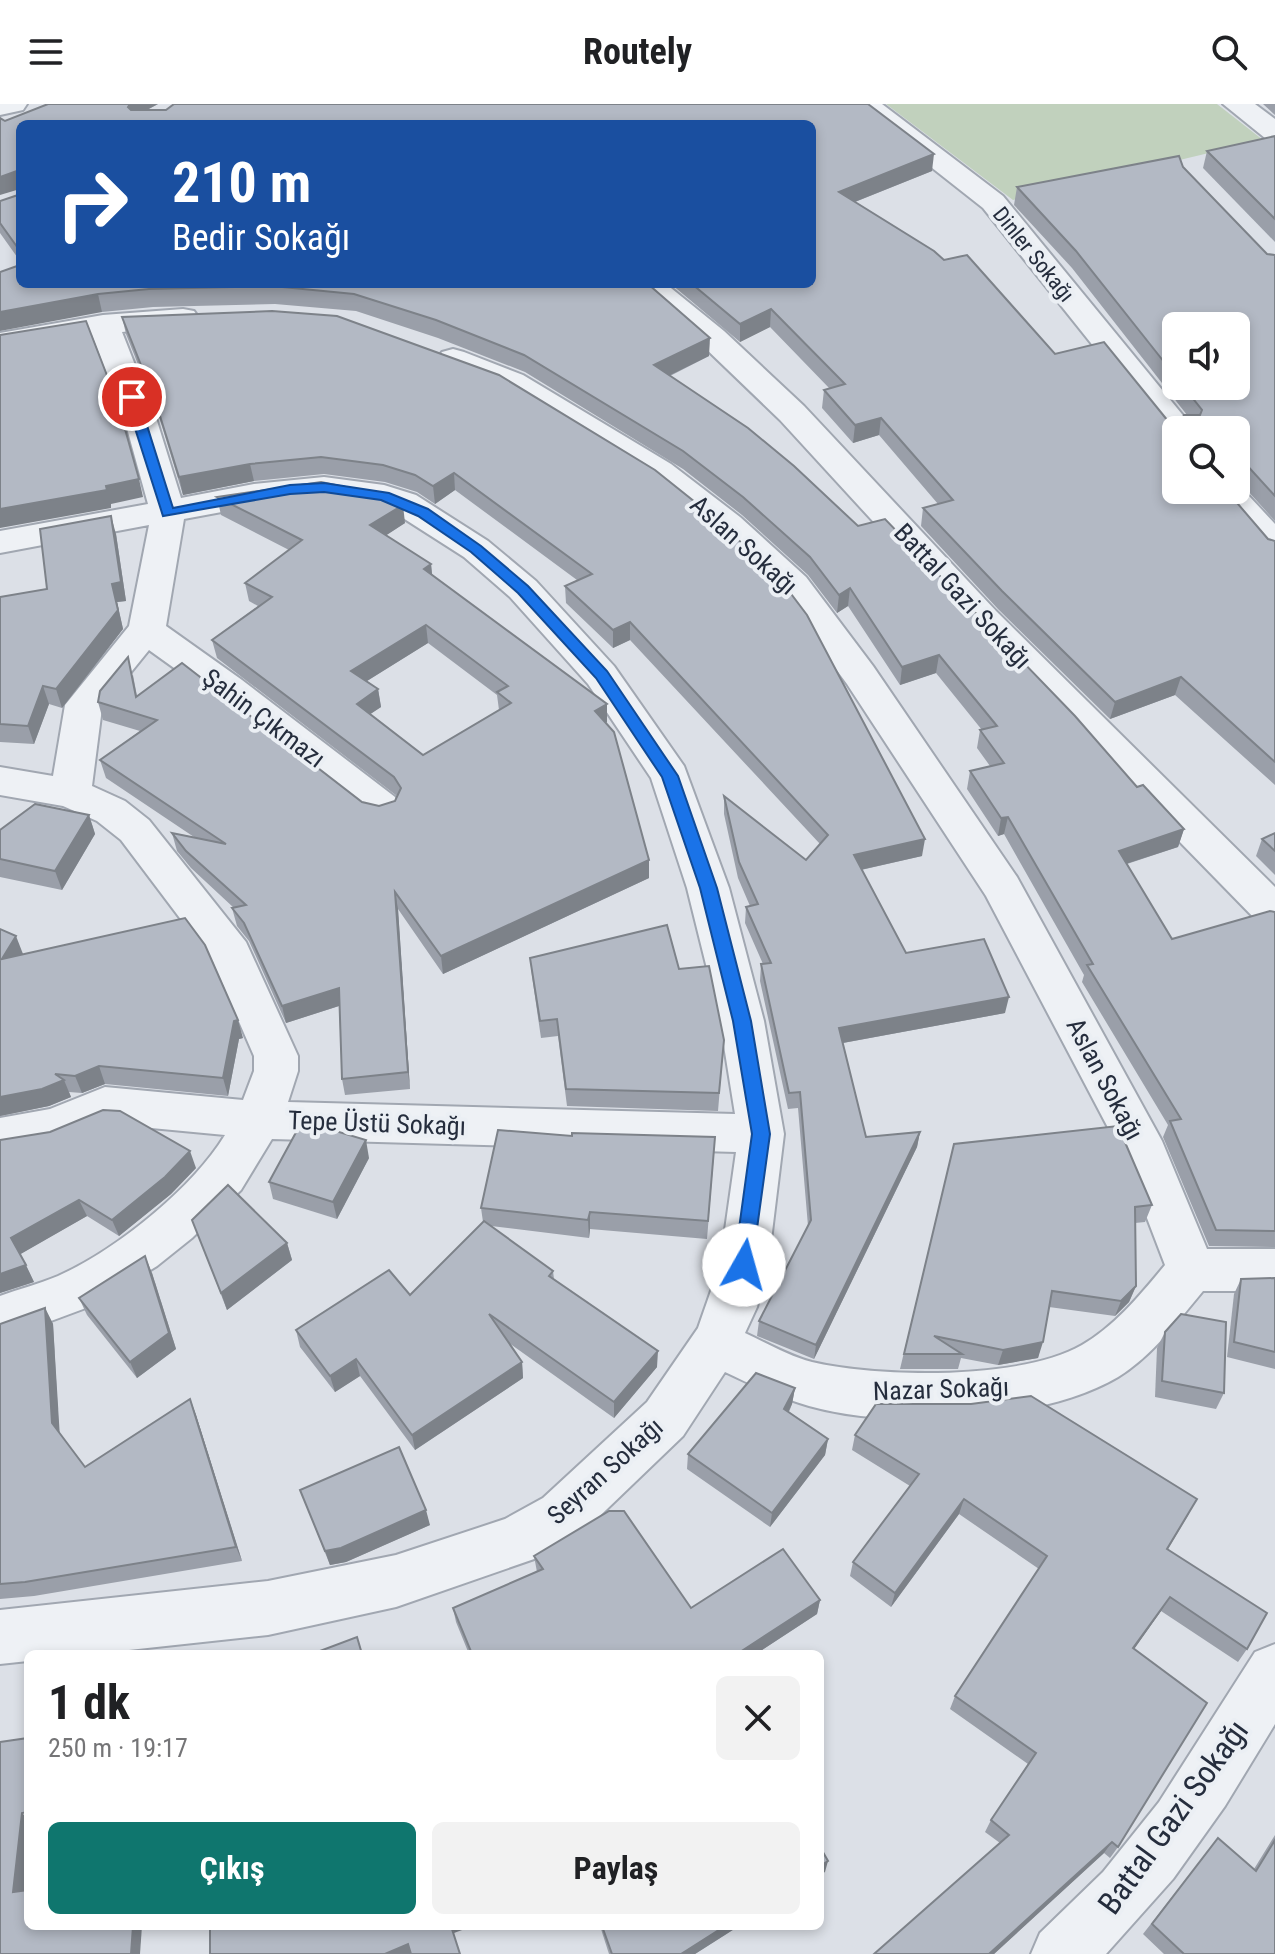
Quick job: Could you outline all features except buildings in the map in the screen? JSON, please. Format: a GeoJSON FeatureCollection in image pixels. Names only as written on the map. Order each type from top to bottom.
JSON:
{"type":"FeatureCollection","features":[{"type":"Feature","properties":{"kind":"street"},"geometry":{"type":"LineString","coordinates":[[0,107],[13,104]]}},
{"type":"Feature","properties":{"kind":"street","name":"Dinler Sokağı"},"geometry":{"type":"LineString","coordinates":[[865,104],[993,202],[1167,416]]}},
{"type":"Feature","properties":{"kind":"street"},"geometry":{"type":"LineString","coordinates":[[1237,104],[1275,132]]}},
{"type":"Feature","properties":{"kind":"street","name":"Battal Gazi Sokağı"},"geometry":{"type":"LineString","coordinates":[[652,288],[713,338],[792,413],[983,619],[1275,913]]}},
{"type":"Feature","properties":{"kind":"street"},"geometry":{"type":"LineString","coordinates":[[0,342],[103,324],[221,316]]}},
{"type":"Feature","properties":{"kind":"street"},"geometry":{"type":"LineString","coordinates":[[71,793],[84,705],[146,630],[168,513],[141,421],[103,324]]}},
{"type":"Feature","properties":{"kind":"street","name":"Aslan Sokağı"},"geometry":{"type":"LineString","coordinates":[[426,348],[512,382],[659,471],[728,525],[793,585],[860,675],[1002,888],[1146,1155],[1191,1270]]}},
{"type":"Feature","properties":{"kind":"street","name":"Seyran Sokağı"},"geometry":{"type":"LineString","coordinates":[[0,542],[290,489],[324,487],[384,496],[423,513],[476,549],[523,589],[601,675],[670,776],[712,902],[742,1021],[761,1134],[744,1265],[732,1307],[716,1343],[665,1419],[634,1452],[562,1516],[518,1540],[396,1581],[268,1608],[0,1637]]}},
{"type":"Feature","properties":{"kind":"street"},"geometry":{"type":"LineString","coordinates":[[1239,504],[1275,546]]}},
{"type":"Feature","properties":{"kind":"street","name":"Şahin Çıkmazı"},"geometry":{"type":"LineString","coordinates":[[146,630],[229,689],[381,807]]}},
{"type":"Feature","properties":{"kind":"street"},"geometry":{"type":"LineString","coordinates":[[0,781],[71,793],[111,811],[135,830],[231,954],[276,1056],[276,1071],[259,1120],[225,1176],[175,1224],[140,1251],[77,1290],[0,1318]]}},
{"type":"Feature","properties":{"kind":"street","name":"Tepe Üstü Sokağı"},"geometry":{"type":"LineString","coordinates":[[0,1137],[57,1127],[105,1105],[259,1120],[761,1134]]}},
{"type":"Feature","properties":{"kind":"street"},"geometry":{"type":"LineString","coordinates":[[1191,1270],[1275,1270]]}},
{"type":"Feature","properties":{"kind":"street","name":"Nazar Sokağı"},"geometry":{"type":"LineString","coordinates":[[716,1343],[776,1372],[822,1387],[867,1392],[970,1393],[1033,1385],[1073,1376],[1102,1360],[1140,1330],[1191,1270]]}},
{"type":"Feature","properties":{"kind":"street","name":"Battal Gazi Sokağı"},"geometry":{"type":"LineString","coordinates":[[1061,1954],[1086,1933],[1138,1876],[1216,1769],[1275,1672]]}},
{"type":"Feature","properties":{"kind":"green space"},"geometry":{"type":"Polygon","coordinates":[[[886,104],[1217,104],[1263,140],[1013,200],[886,104]]]}},
{"type":"Feature","properties":{"kind":"route"},"geometry":{"type":"LineString","coordinates":[[132,397],[168,513],[290,489],[324,487],[355,490],[404,503],[476,549],[523,589],[601,675],[670,776],[708,888],[742,1021],[761,1134],[744,1265]]}}]}
